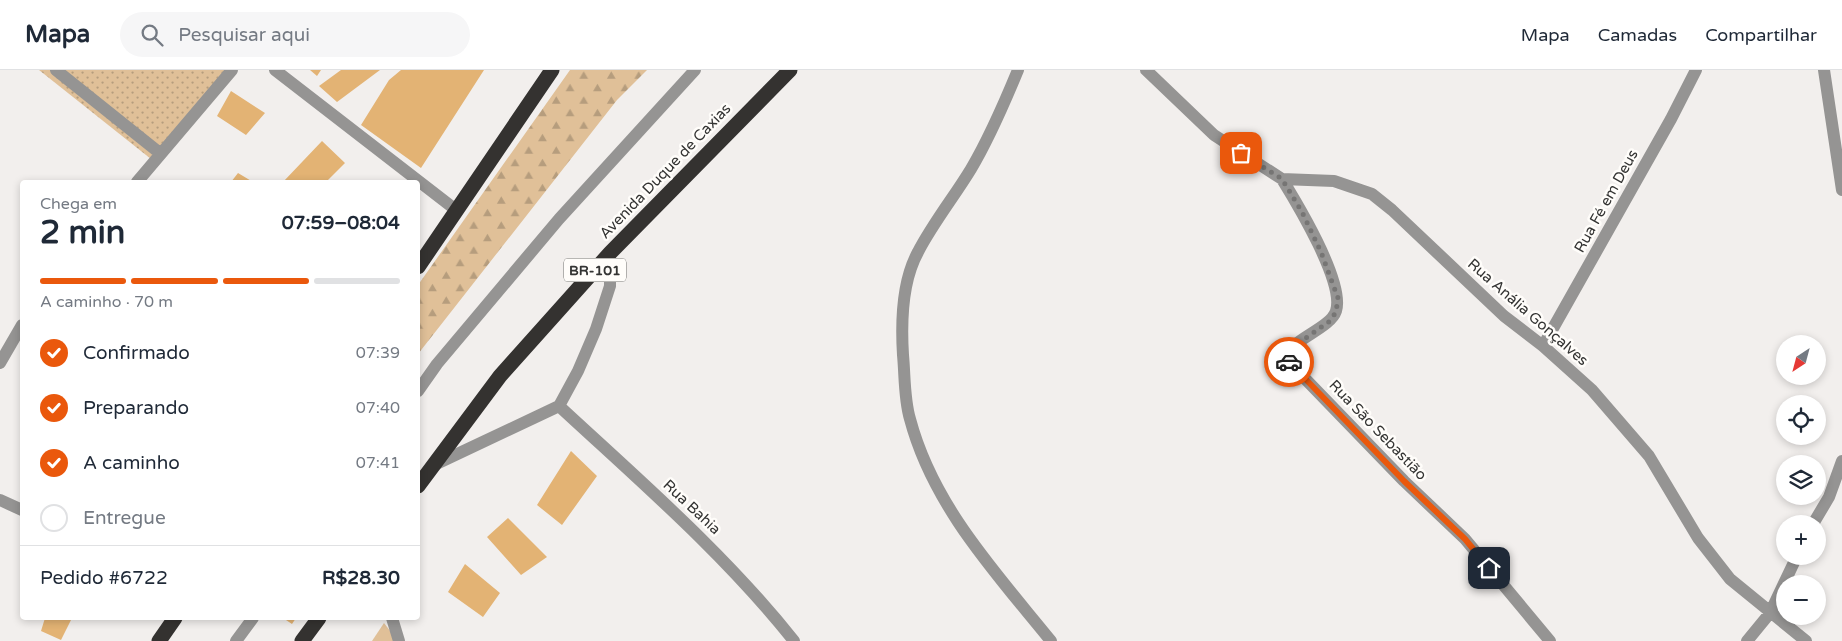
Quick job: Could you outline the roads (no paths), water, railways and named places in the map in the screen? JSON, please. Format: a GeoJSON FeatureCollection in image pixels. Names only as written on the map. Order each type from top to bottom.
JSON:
{"type":"FeatureCollection","features":[{"type":"Feature","properties":{"kind":"highway"},"geometry":{"type":"LineString","coordinates":[[420,264],[552,70]]}},
{"type":"Feature","properties":{"kind":"highway","name":"Avenida Duque de Caxias"},"geometry":{"type":"LineString","coordinates":[[420,483],[500,376],[610,253],[790,70]]}},
{"type":"Feature","properties":{"kind":"highway"},"geometry":{"type":"LineString","coordinates":[[159,641],[174,620]]}},
{"type":"Feature","properties":{"kind":"highway"},"geometry":{"type":"LineString","coordinates":[[302,641],[318,620]]}},
{"type":"Feature","properties":{"kind":"street"},"geometry":{"type":"LineString","coordinates":[[56,70],[161,154]]}},
{"type":"Feature","properties":{"kind":"street"},"geometry":{"type":"LineString","coordinates":[[139,180],[232,70]]}},
{"type":"Feature","properties":{"kind":"street"},"geometry":{"type":"LineString","coordinates":[[275,70],[417,180]]}},
{"type":"Feature","properties":{"kind":"street"},"geometry":{"type":"LineString","coordinates":[[420,388],[437,364],[558,219],[695,70]]}},
{"type":"Feature","properties":{"kind":"street"},"geometry":{"type":"LineString","coordinates":[[1018,70],[997,121],[980,152],[917,253],[904,293],[902,336],[909,418],[920,449],[939,490],[967,537],[1051,641]]}},
{"type":"Feature","properties":{"kind":"street"},"geometry":{"type":"LineString","coordinates":[[1146,70],[1214,136],[1282,179]]}},
{"type":"Feature","properties":{"kind":"street","name":"Rua Fé em Deus"},"geometry":{"type":"LineString","coordinates":[[1543,346],[1671,119],[1696,70]]}},
{"type":"Feature","properties":{"kind":"street"},"geometry":{"type":"LineString","coordinates":[[1824,70],[1842,190]]}},
{"type":"Feature","properties":{"kind":"street","name":"Rua Anália Gonçalves"},"geometry":{"type":"LineString","coordinates":[[1282,179],[1334,180],[1372,194],[1428,242],[1504,316],[1543,346],[1592,390],[1648,456],[1698,538],[1730,579],[1806,641]]}},
{"type":"Feature","properties":{"kind":"street","name":"Rua São Sebastião"},"geometry":{"type":"LineString","coordinates":[[1282,179],[1302,212],[1321,252],[1338,298],[1336,312],[1330,321],[1290,349],[1286,357],[1287,360],[1404,481],[1465,539],[1550,641]]}},
{"type":"Feature","properties":{"kind":"street"},"geometry":{"type":"LineString","coordinates":[[420,182],[456,210]]}},
{"type":"Feature","properties":{"kind":"street"},"geometry":{"type":"LineString","coordinates":[[434,465],[559,406],[578,371],[596,329],[610,286],[610,253]]}},
{"type":"Feature","properties":{"kind":"street"},"geometry":{"type":"LineString","coordinates":[[0,363],[20,329]]}},
{"type":"Feature","properties":{"kind":"street","name":"Rua Bahia"},"geometry":{"type":"LineString","coordinates":[[559,406],[710,547],[794,641]]}},
{"type":"Feature","properties":{"kind":"street"},"geometry":{"type":"LineString","coordinates":[[1819,515],[1829,497],[1842,461]]}},
{"type":"Feature","properties":{"kind":"street"},"geometry":{"type":"LineString","coordinates":[[0,500],[20,509]]}},
{"type":"Feature","properties":{"kind":"street"},"geometry":{"type":"LineString","coordinates":[[1747,641],[1770,613],[1793,565]]}},
{"type":"Feature","properties":{"kind":"street"},"geometry":{"type":"LineString","coordinates":[[236,641],[252,620]]}},
{"type":"Feature","properties":{"kind":"street"},"geometry":{"type":"LineString","coordinates":[[393,620],[399,641]]}}]}
